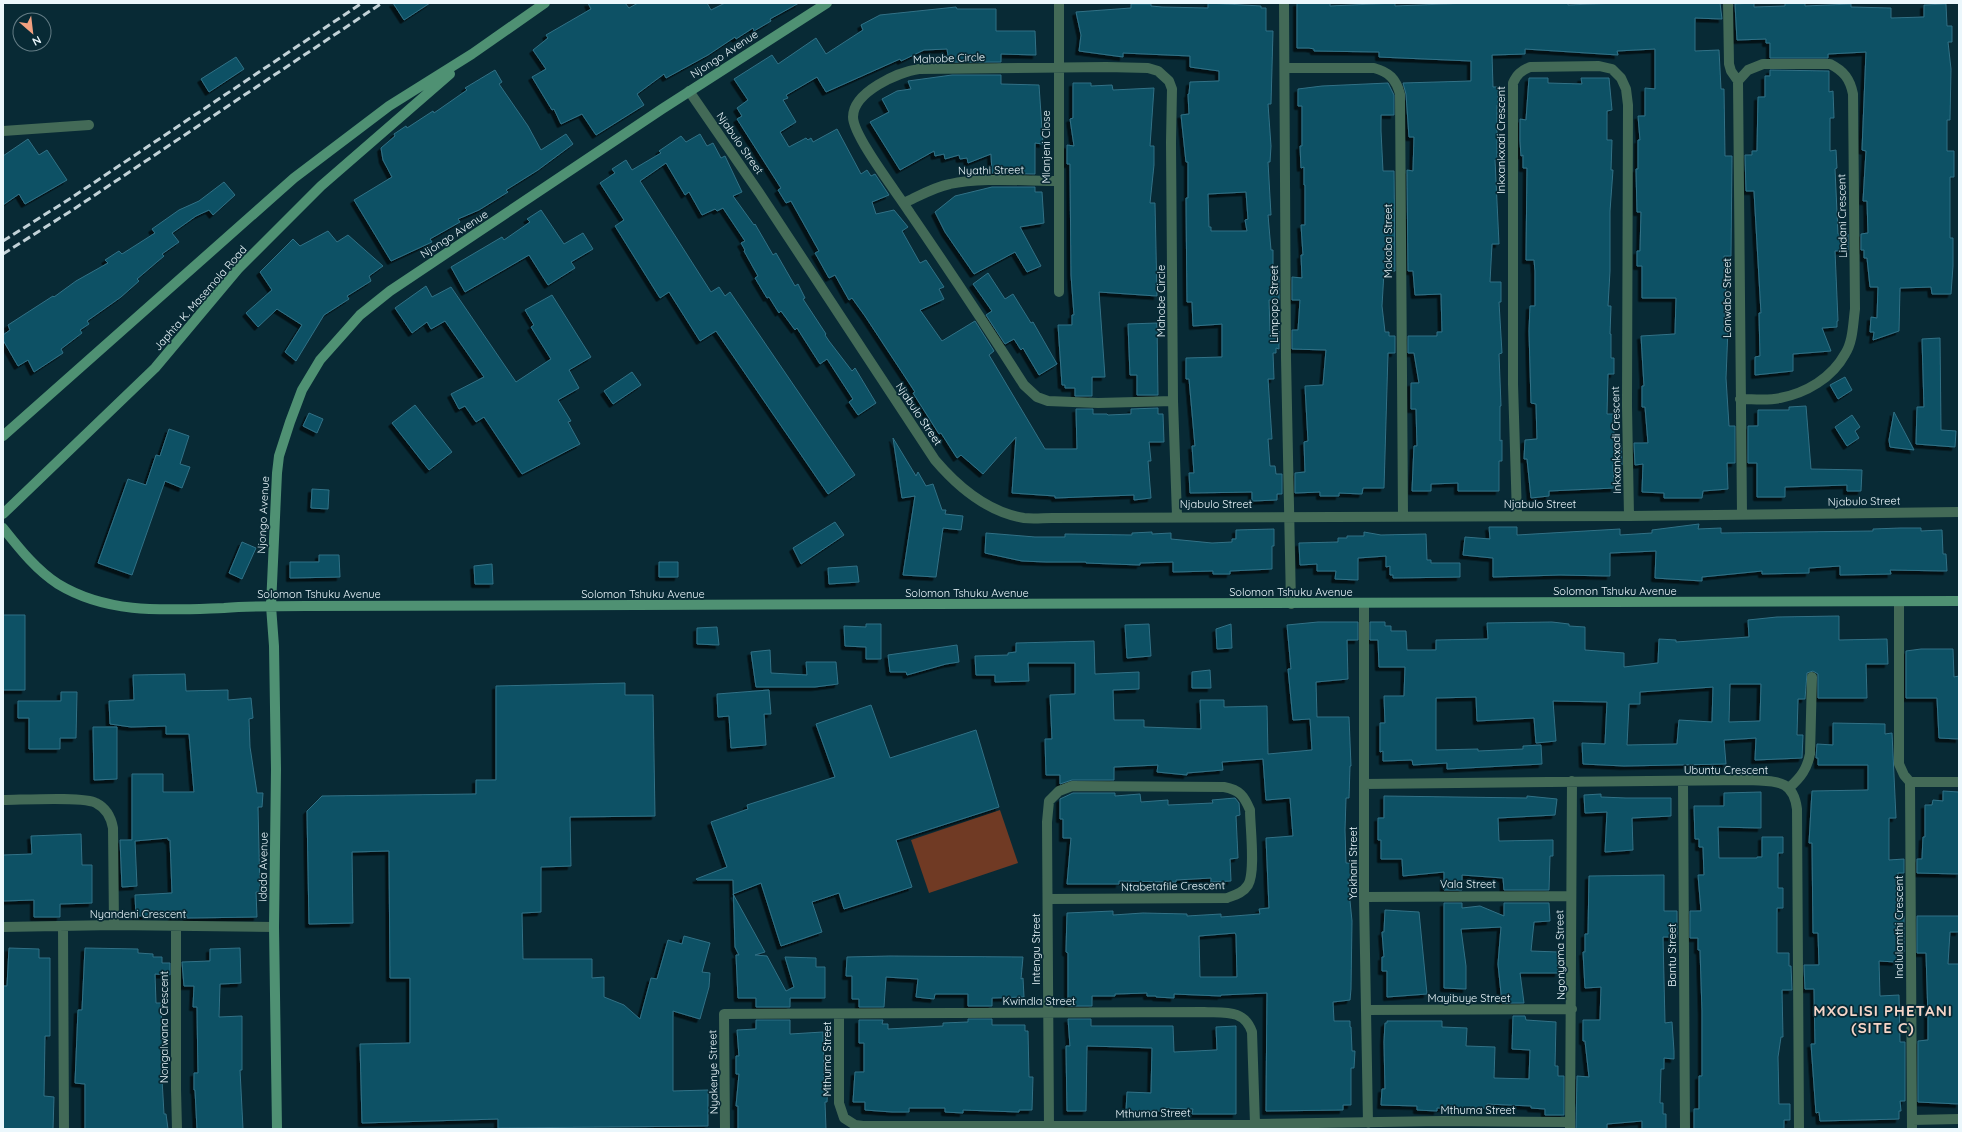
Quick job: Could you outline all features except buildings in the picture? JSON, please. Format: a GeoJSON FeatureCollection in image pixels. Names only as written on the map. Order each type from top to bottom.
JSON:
{"type":"FeatureCollection","features":[{"type":"Feature","properties":{"kind":"street","name":"Japhta K. Masemola Road"},"geometry":{"type":"LineString","coordinates":[[3,436],[294,178],[389,106],[472,54],[545,3]]}},
{"type":"Feature","properties":{"kind":"street","name":"Njongo Avenue"},"geometry":{"type":"LineString","coordinates":[[271,606],[274,521],[279,456],[302,390],[320,360],[360,315],[390,291],[689,91],[827,3]]}},
{"type":"Feature","properties":{"kind":"street","name":"Mlanjeni Close"},"geometry":{"type":"LineString","coordinates":[[1059,3],[1058,181],[1060,292]]}},
{"type":"Feature","properties":{"kind":"street","name":"Limpopo Street"},"geometry":{"type":"LineString","coordinates":[[1284,3],[1286,351],[1291,604]]}},
{"type":"Feature","properties":{"kind":"street"},"geometry":{"type":"LineString","coordinates":[[1728,3],[1729,64],[1731,71],[1738,81]]}},
{"type":"Feature","properties":{"kind":"street","name":"Japhta K. Masemola Road"},"geometry":{"type":"LineString","coordinates":[[3,514],[155,368],[238,269],[321,186],[472,54]]}},
{"type":"Feature","properties":{"kind":"street","name":"Lindani Crescent"},"geometry":{"type":"LineString","coordinates":[[1738,81],[1748,70],[1763,64],[1830,64],[1839,68],[1851,84],[1853,94],[1855,309],[1851,340],[1846,354],[1832,371],[1818,384],[1801,392],[1779,399],[1740,400]]}},
{"type":"Feature","properties":{"kind":"street","name":"Inkxankxadi Crescent"},"geometry":{"type":"LineString","coordinates":[[1517,516],[1513,384],[1513,83],[1516,76],[1521,71],[1530,68],[1599,66],[1612,69],[1621,78],[1626,89],[1628,105],[1627,406],[1629,516]]}},
{"type":"Feature","properties":{"kind":"street","name":"Mahobe Circle"},"geometry":{"type":"LineString","coordinates":[[1173,401],[1098,403],[1048,401],[1037,397],[1024,385],[904,203],[873,159],[855,129],[853,119],[855,104],[869,91],[891,78],[909,70],[919,69],[1148,68],[1164,75],[1172,89],[1173,401],[1176,516]]}},
{"type":"Feature","properties":{"kind":"street","name":"Mokoba Street"},"geometry":{"type":"LineString","coordinates":[[1285,68],[1374,68],[1385,71],[1393,77],[1400,94],[1404,516]]}},
{"type":"Feature","properties":{"kind":"street","name":"Lonwabo Street"},"geometry":{"type":"LineString","coordinates":[[1738,81],[1742,515]]}},
{"type":"Feature","properties":{"kind":"street","name":"Njabulo Street"},"geometry":{"type":"LineString","coordinates":[[689,91],[760,194],[935,460],[960,487],[980,501],[1002,511],[1024,518],[1176,516],[1629,516],[1959,512]]}},
{"type":"Feature","properties":{"kind":"street"},"geometry":{"type":"LineString","coordinates":[[3,131],[89,125]]}},
{"type":"Feature","properties":{"kind":"street","name":"Nyathi Street"},"geometry":{"type":"LineString","coordinates":[[904,203],[937,188],[950,184],[984,181],[1058,181]]}},
{"type":"Feature","properties":{"kind":"street","name":"Solomon Tshuku Avenue"},"geometry":{"type":"LineString","coordinates":[[3,528],[28,557],[57,584],[79,595],[98,602],[138,610],[271,606],[1899,603],[1959,601]]}},
{"type":"Feature","properties":{"kind":"street"},"geometry":{"type":"LineString","coordinates":[[1899,603],[1899,764],[1904,775],[1910,782],[1959,782]]}},
{"type":"Feature","properties":{"kind":"street","name":"Yakhani Street"},"geometry":{"type":"LineString","coordinates":[[1364,604],[1364,897],[1368,1123]]}},
{"type":"Feature","properties":{"kind":"street","name":"Idada Avenue"},"geometry":{"type":"LineString","coordinates":[[271,606],[274,646],[276,769],[274,927],[277,1129]]}},
{"type":"Feature","properties":{"kind":"street"},"geometry":{"type":"LineString","coordinates":[[1799,1129],[1797,809],[1796,797],[1790,787],[1801,777],[1808,766],[1810,754],[1812,676]]}},
{"type":"Feature","properties":{"kind":"street","name":"Ubuntu Crescent"},"geometry":{"type":"LineString","coordinates":[[1364,784],[1572,781],[1683,782],[1749,780],[1781,782],[1790,787]]}},
{"type":"Feature","properties":{"kind":"street","name":"Ngonyama Street"},"geometry":{"type":"LineString","coordinates":[[1570,1126],[1572,1009],[1572,781]]}},
{"type":"Feature","properties":{"kind":"street","name":"Bantu Street"},"geometry":{"type":"LineString","coordinates":[[1683,782],[1685,1129]]}},
{"type":"Feature","properties":{"kind":"street","name":"Indlulamthi Crescent"},"geometry":{"type":"LineString","coordinates":[[1910,782],[1912,1124],[1959,1119]]}},
{"type":"Feature","properties":{"kind":"street","name":"Ntabetafile Crescent"},"geometry":{"type":"LineString","coordinates":[[1048,899],[1227,898],[1236,895],[1247,886],[1252,871],[1250,810],[1243,795],[1236,789],[1217,787],[1079,786],[1065,788],[1054,795]]}},
{"type":"Feature","properties":{"kind":"street","name":"Intengu Street"},"geometry":{"type":"LineString","coordinates":[[1049,1127],[1047,807],[1054,795]]}},
{"type":"Feature","properties":{"kind":"street"},"geometry":{"type":"LineString","coordinates":[[3,800],[87,800],[96,802],[102,807],[108,814],[113,828],[114,925]]}},
{"type":"Feature","properties":{"kind":"street","name":"Vala Street"},"geometry":{"type":"LineString","coordinates":[[1364,897],[1571,896]]}},
{"type":"Feature","properties":{"kind":"street","name":"Nyandeni Crescent"},"geometry":{"type":"LineString","coordinates":[[3,927],[114,925],[274,927]]}},
{"type":"Feature","properties":{"kind":"street","name":"Nongalwana Crescent"},"geometry":{"type":"LineString","coordinates":[[176,926],[176,1089],[178,1129]]}},
{"type":"Feature","properties":{"kind":"street"},"geometry":{"type":"LineString","coordinates":[[63,927],[64,1129]]}},
{"type":"Feature","properties":{"kind":"street","name":"Mayibuye Street"},"geometry":{"type":"LineString","coordinates":[[1366,1010],[1572,1009]]}},
{"type":"Feature","properties":{"kind":"street","name":"Kwindla Street"},"geometry":{"type":"LineString","coordinates":[[724,1014],[1048,1012],[1232,1013],[1240,1016],[1249,1024],[1252,1032],[1255,1124]]}},
{"type":"Feature","properties":{"kind":"street","name":"Nyakenye Street"},"geometry":{"type":"LineString","coordinates":[[724,1014],[726,1129]]}},
{"type":"Feature","properties":{"kind":"street","name":"Mthuma Street"},"geometry":{"type":"LineString","coordinates":[[839,1014],[839,1103],[844,1118],[849,1122],[863,1126],[1049,1127],[1368,1123],[1570,1126]]}},
{"type":"Feature","properties":{"kind":"shaded area"},"geometry":{"type":"Polygon","coordinates":[[[1000,810],[1018,863],[929,893],[911,840],[1000,810]]]}},
{"type":"Feature","properties":{"kind":"railway"},"geometry":{"type":"LineString","coordinates":[[3,241],[71,198],[362,3]]}},
{"type":"Feature","properties":{"kind":"railway"},"geometry":{"type":"LineString","coordinates":[[3,254],[74,209],[382,3]]}},
{"type":"Feature","properties":{"kind":"district","name":"MXOLISI PHETANI (SITE C)"},"geometry":{"type":"Point","coordinates":[1883,1018]}}]}
